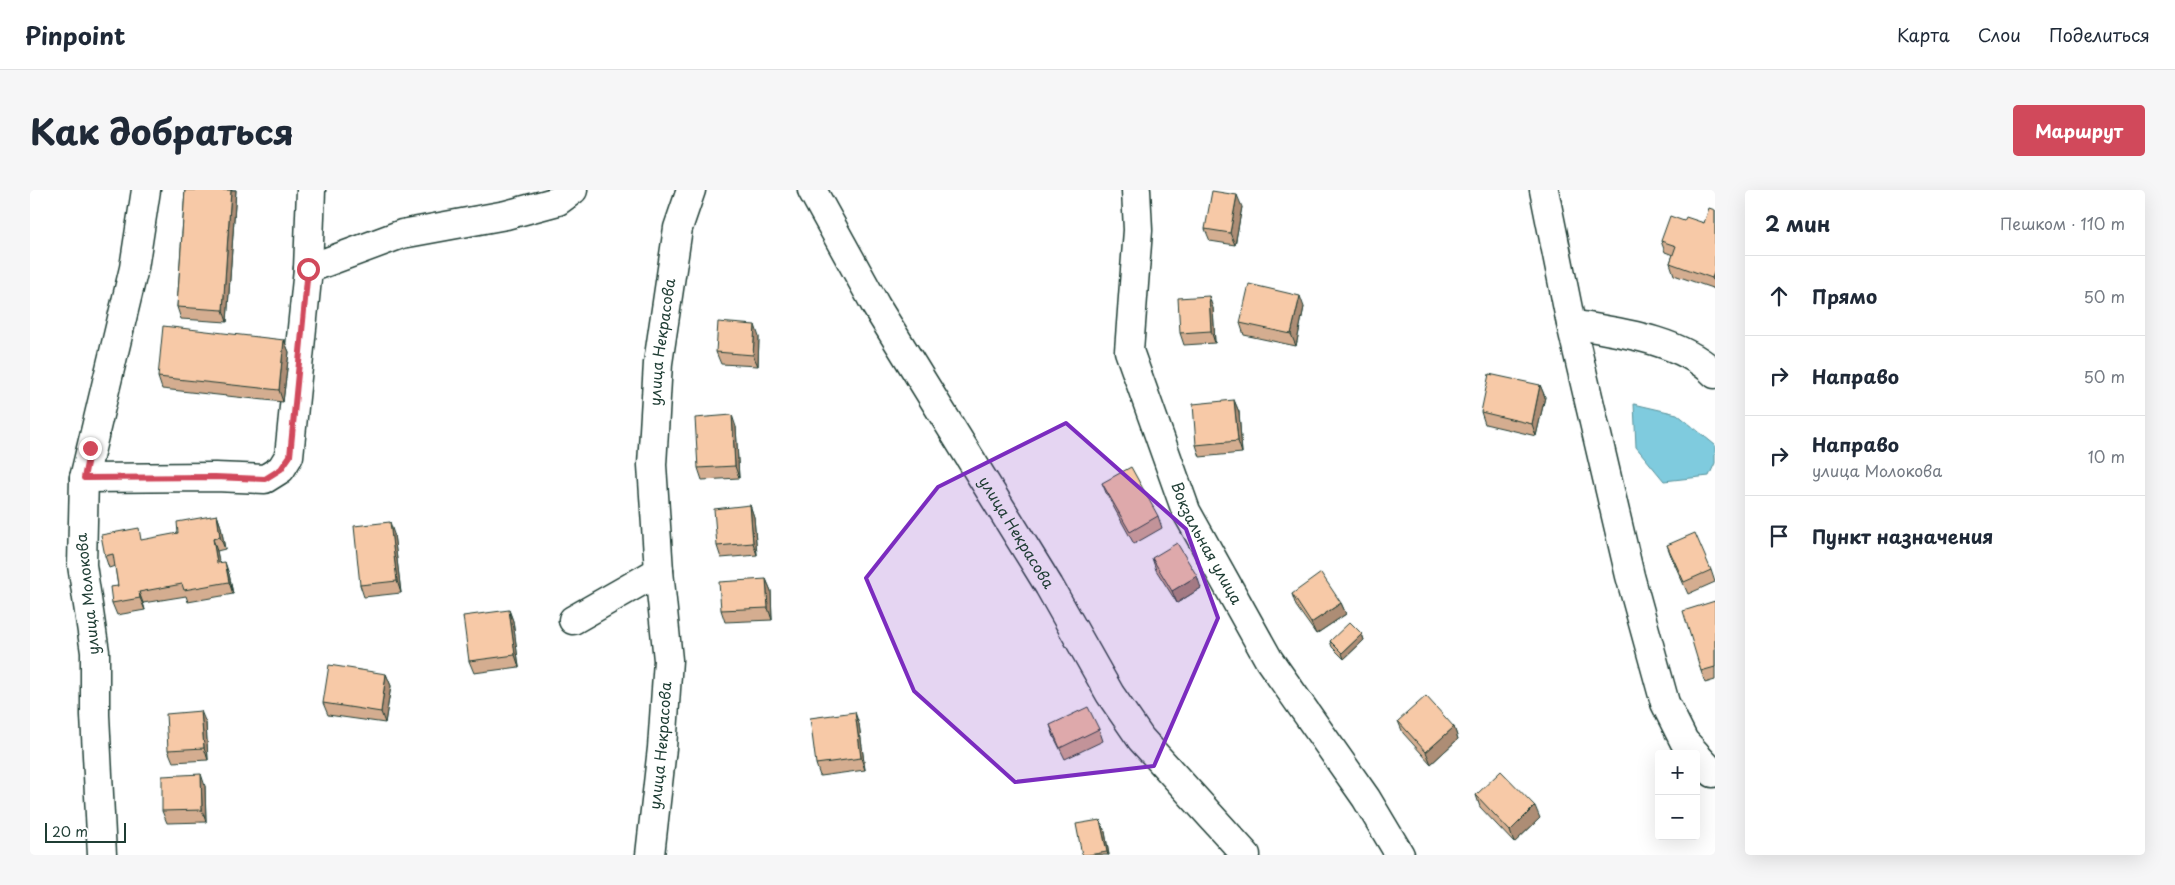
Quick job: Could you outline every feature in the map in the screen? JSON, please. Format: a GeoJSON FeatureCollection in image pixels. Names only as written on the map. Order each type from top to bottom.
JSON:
{"type":"FeatureCollection","features":[{"type":"Feature","properties":{"kind":"street","name":"улица Молокова"},"geometry":{"type":"LineString","coordinates":[[102,855],[95,715],[95,652],[82,565],[84,478],[134,268],[146,190]]}},
{"type":"Feature","properties":{"kind":"street"},"geometry":{"type":"LineString","coordinates":[[84,478],[215,477],[265,479],[281,469],[290,456],[308,269],[311,190]]}},
{"type":"Feature","properties":{"kind":"street"},"geometry":{"type":"LineString","coordinates":[[308,269],[402,234],[506,215],[558,201],[573,190]]}},
{"type":"Feature","properties":{"kind":"street","name":"улица Некрасова"},"geometry":{"type":"LineString","coordinates":[[650,855],[662,748],[668,660],[659,571],[652,465],[658,363],[678,228],[691,190]]}},
{"type":"Feature","properties":{"kind":"street","name":"улица Некрасова"},"geometry":{"type":"LineString","coordinates":[[812,190],[876,306],[1049,586],[1110,694],[1141,739],[1246,855]]}},
{"type":"Feature","properties":{"kind":"street","name":"Вокзальная улица"},"geometry":{"type":"LineString","coordinates":[[1136,190],[1138,230],[1129,351],[1186,511],[1269,660],[1366,798],[1400,855]]}},
{"type":"Feature","properties":{"kind":"street"},"geometry":{"type":"LineString","coordinates":[[1544,190],[1571,324],[1630,576],[1665,703],[1684,741],[1702,760]]}},
{"type":"Feature","properties":{"kind":"street"},"geometry":{"type":"LineString","coordinates":[[1571,324],[1650,338],[1690,356],[1715,374]]}},
{"type":"Feature","properties":{"kind":"street"},"geometry":{"type":"LineString","coordinates":[[573,620],[659,571]]}},
{"type":"Feature","properties":{"kind":"highlighted area"},"geometry":{"type":"Polygon","coordinates":[[[1066,423],[1186,529],[1218,618],[1154,766],[1015,782],[914,691],[866,578],[938,487],[1066,423]]]}},
{"type":"Feature","properties":{"kind":"water"},"geometry":{"type":"Polygon","coordinates":[[[1634,404],[1677,414],[1715,445],[1715,463],[1709,476],[1664,481],[1636,447],[1634,404]]]}},
{"type":"Feature","properties":{"kind":"building"},"geometry":{"type":"Polygon","coordinates":[[[185,190],[231,190],[223,310],[177,307],[185,190]]]}},
{"type":"Feature","properties":{"kind":"building"},"geometry":{"type":"Polygon","coordinates":[[[1212,191],[1237,195],[1230,233],[1205,229],[1212,191]]]}},
{"type":"Feature","properties":{"kind":"building"},"geometry":{"type":"Polygon","coordinates":[[[1709,208],[1715,210],[1715,270],[1712,278],[1670,263],[1676,246],[1661,241],[1670,216],[1684,221],[1686,217],[1704,223],[1709,208]]]}},
{"type":"Feature","properties":{"kind":"building"},"geometry":{"type":"Polygon","coordinates":[[[1249,284],[1300,296],[1291,334],[1240,323],[1249,284]]]}},
{"type":"Feature","properties":{"kind":"building"},"geometry":{"type":"Polygon","coordinates":[[[1209,296],[1211,331],[1180,333],[1178,298],[1209,296]]]}},
{"type":"Feature","properties":{"kind":"building"},"geometry":{"type":"Polygon","coordinates":[[[718,322],[755,325],[753,355],[716,352],[718,322]]]}},
{"type":"Feature","properties":{"kind":"building"},"geometry":{"type":"Polygon","coordinates":[[[163,326],[284,340],[279,390],[158,377],[163,326]]]}},
{"type":"Feature","properties":{"kind":"building"},"geometry":{"type":"Polygon","coordinates":[[[1489,374],[1540,385],[1532,424],[1481,412],[1489,374]]]}},
{"type":"Feature","properties":{"kind":"building"},"geometry":{"type":"Polygon","coordinates":[[[1234,400],[1238,441],[1196,445],[1193,404],[1234,400]]]}},
{"type":"Feature","properties":{"kind":"building"},"geometry":{"type":"Polygon","coordinates":[[[732,415],[735,466],[698,468],[695,418],[732,415]]]}},
{"type":"Feature","properties":{"kind":"building"},"geometry":{"type":"Polygon","coordinates":[[[1131,467],[1158,516],[1130,532],[1102,483],[1131,467]]]}},
{"type":"Feature","properties":{"kind":"building"},"geometry":{"type":"Polygon","coordinates":[[[750,505],[753,543],[717,546],[714,509],[750,505]]]}},
{"type":"Feature","properties":{"kind":"building"},"geometry":{"type":"Polygon","coordinates":[[[217,515],[220,537],[213,539],[217,563],[225,562],[229,582],[184,590],[182,584],[139,592],[140,598],[112,603],[110,587],[118,586],[113,554],[105,556],[101,535],[139,528],[141,540],[178,533],[177,522],[217,515]]]}},
{"type":"Feature","properties":{"kind":"building"},"geometry":{"type":"Polygon","coordinates":[[[390,522],[397,581],[360,585],[354,526],[390,522]]]}},
{"type":"Feature","properties":{"kind":"building"},"geometry":{"type":"Polygon","coordinates":[[[1695,533],[1711,570],[1684,582],[1667,545],[1695,533]]]}},
{"type":"Feature","properties":{"kind":"building"},"geometry":{"type":"Polygon","coordinates":[[[1177,543],[1197,576],[1172,591],[1152,558],[1177,543]]]}},
{"type":"Feature","properties":{"kind":"building"},"geometry":{"type":"Polygon","coordinates":[[[1321,573],[1341,603],[1311,623],[1292,594],[1321,573]]]}},
{"type":"Feature","properties":{"kind":"building"},"geometry":{"type":"Polygon","coordinates":[[[766,579],[768,608],[721,610],[719,582],[766,579]]]}},
{"type":"Feature","properties":{"kind":"building"},"geometry":{"type":"Polygon","coordinates":[[[1715,601],[1715,667],[1701,671],[1683,611],[1715,601]]]}},
{"type":"Feature","properties":{"kind":"building"},"geometry":{"type":"Polygon","coordinates":[[[509,610],[515,655],[469,661],[463,616],[509,610]]]}},
{"type":"Feature","properties":{"kind":"building"},"geometry":{"type":"Polygon","coordinates":[[[1350,622],[1362,634],[1342,653],[1330,641],[1350,622]]]}},
{"type":"Feature","properties":{"kind":"building"},"geometry":{"type":"Polygon","coordinates":[[[329,665],[386,674],[381,712],[323,703],[329,665]]]}},
{"type":"Feature","properties":{"kind":"building"},"geometry":{"type":"Polygon","coordinates":[[[1426,696],[1454,727],[1426,752],[1398,721],[1426,696]]]}},
{"type":"Feature","properties":{"kind":"building"},"geometry":{"type":"Polygon","coordinates":[[[1088,707],[1099,729],[1060,748],[1050,725],[1088,707]]]}},
{"type":"Feature","properties":{"kind":"building"},"geometry":{"type":"Polygon","coordinates":[[[201,711],[204,748],[168,750],[166,714],[201,711]]]}},
{"type":"Feature","properties":{"kind":"building"},"geometry":{"type":"Polygon","coordinates":[[[855,712],[861,758],[816,764],[810,718],[855,712]]]}},
{"type":"Feature","properties":{"kind":"building"},"geometry":{"type":"Polygon","coordinates":[[[1501,771],[1535,806],[1510,831],[1476,795],[1501,771]]]}},
{"type":"Feature","properties":{"kind":"building"},"geometry":{"type":"Polygon","coordinates":[[[201,774],[202,810],[162,811],[162,776],[201,774]]]}},
{"type":"Feature","properties":{"kind":"building"},"geometry":{"type":"Polygon","coordinates":[[[1100,820],[1107,852],[1082,855],[1076,824],[1100,820]]]}},
{"type":"Feature","properties":{"kind":"route"},"geometry":{"type":"LineString","coordinates":[[90,448],[84,478],[215,477],[265,479],[281,469],[290,456],[308,269]]}}]}
